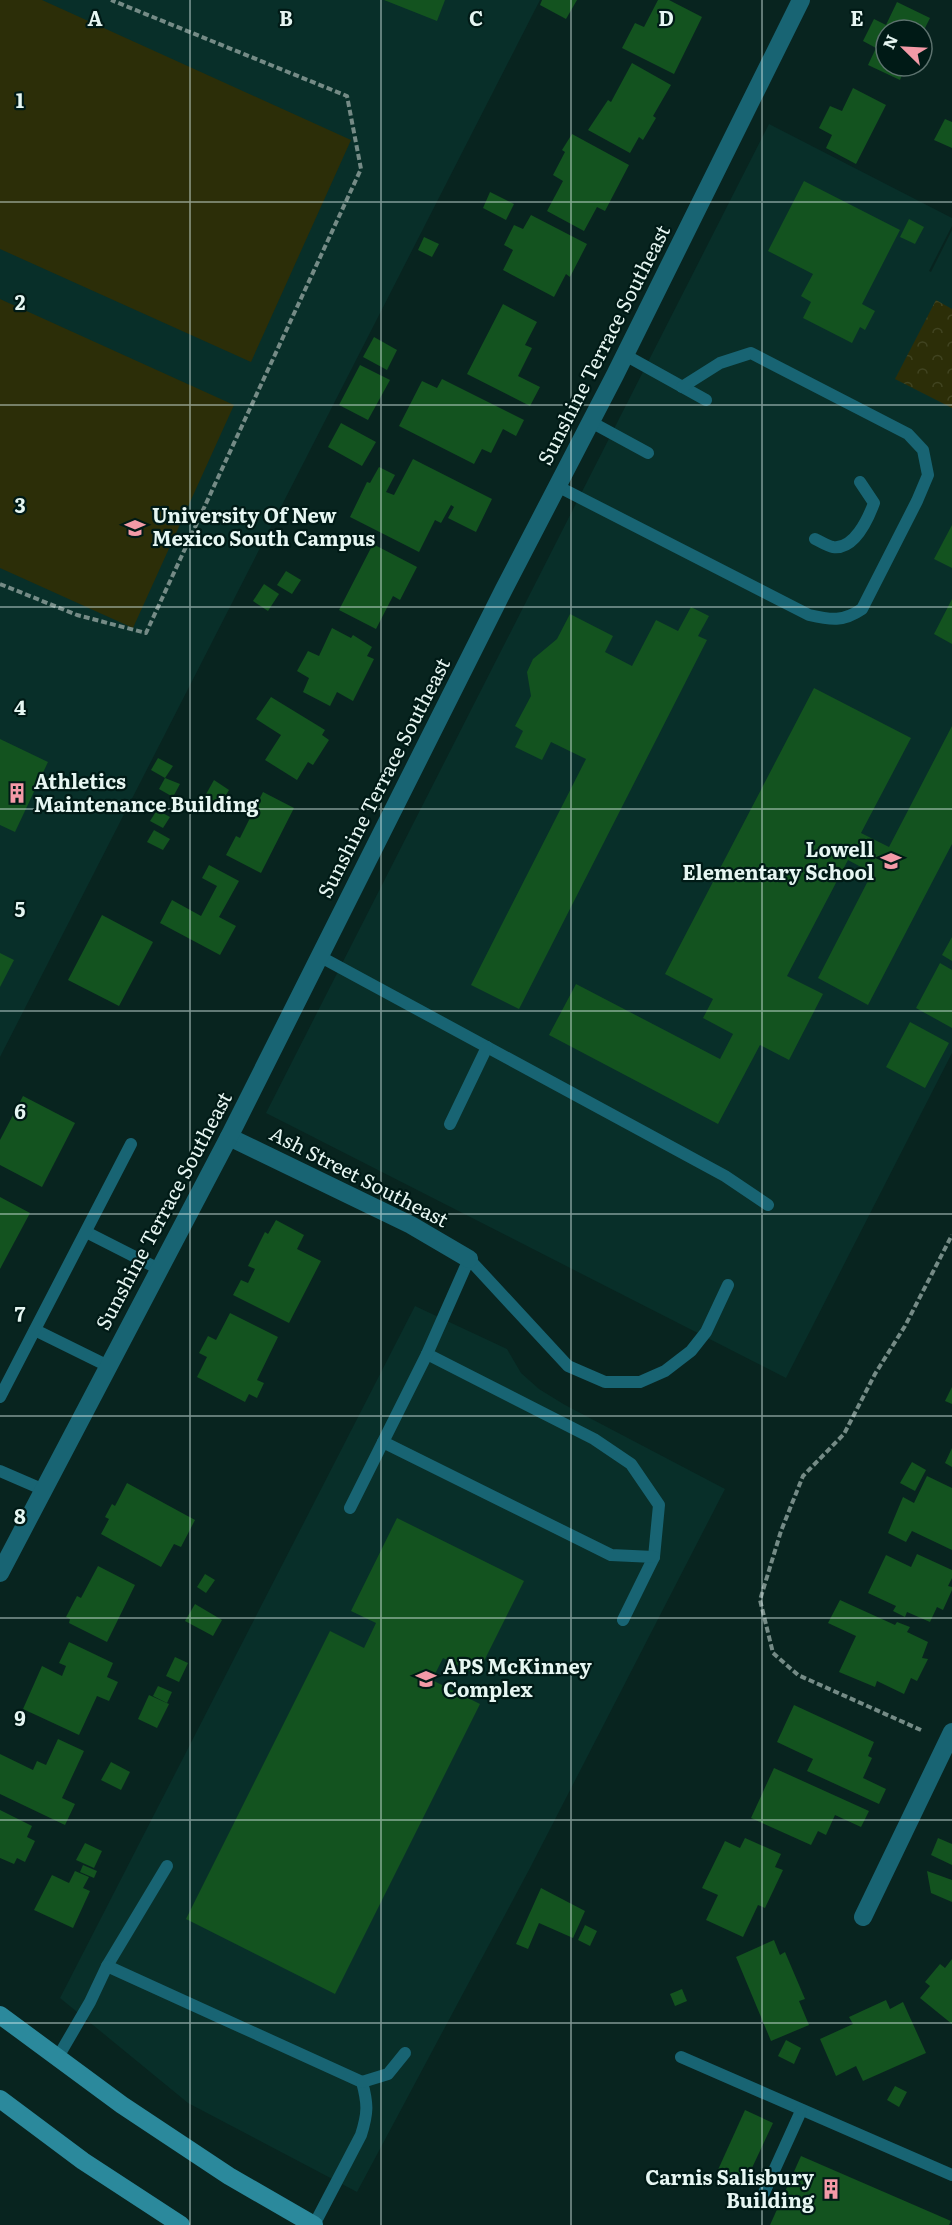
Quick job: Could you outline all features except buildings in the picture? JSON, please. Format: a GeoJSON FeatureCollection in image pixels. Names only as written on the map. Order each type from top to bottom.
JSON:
{"type":"FeatureCollection","features":[{"type":"Feature","properties":{"kind":"street","name":"Sunshine Terrace Southeast"},"geometry":{"type":"LineString","coordinates":[[2,1562],[44,1490],[229,1137],[625,355],[801,0]]}},
{"type":"Feature","properties":{"kind":"street","name":"Ash Street Southeast"},"geometry":{"type":"LineString","coordinates":[[229,1137],[411,1225],[468,1258]]}},
{"type":"Feature","properties":{"kind":"street"},"geometry":{"type":"LineString","coordinates":[[863,1917],[947,1756],[952,1732]]}},
{"type":"Feature","properties":{"kind":"street"},"geometry":{"type":"LineString","coordinates":[[0,2015],[122,2105],[229,2176],[314,2225]]}},
{"type":"Feature","properties":{"kind":"street"},"geometry":{"type":"LineString","coordinates":[[0,2099],[83,2161],[181,2225]]}},
{"type":"Feature","properties":{"kind":"lane"},"geometry":{"type":"LineString","coordinates":[[557,486],[809,615],[828,620],[850,617],[862,609],[928,475],[923,450],[908,434],[751,353],[720,363],[682,387]]}},
{"type":"Feature","properties":{"kind":"lane"},"geometry":{"type":"LineString","coordinates":[[625,355],[706,400]]}},
{"type":"Feature","properties":{"kind":"lane"},"geometry":{"type":"LineString","coordinates":[[591,422],[648,453]]}},
{"type":"Feature","properties":{"kind":"lane"},"geometry":{"type":"LineString","coordinates":[[815,539],[834,547],[848,544],[867,522],[874,503],[860,482]]}},
{"type":"Feature","properties":{"kind":"lane"},"geometry":{"type":"LineString","coordinates":[[319,956],[725,1176],[768,1205]]}},
{"type":"Feature","properties":{"kind":"lane"},"geometry":{"type":"LineString","coordinates":[[450,1124],[487,1047]]}},
{"type":"Feature","properties":{"kind":"lane"},"geometry":{"type":"LineString","coordinates":[[0,1398],[131,1144]]}},
{"type":"Feature","properties":{"kind":"lane"},"geometry":{"type":"LineString","coordinates":[[86,1232],[159,1269]]}},
{"type":"Feature","properties":{"kind":"lane"},"geometry":{"type":"LineString","coordinates":[[350,1508],[427,1354],[468,1258],[568,1366],[605,1382],[640,1382],[665,1371],[691,1351],[706,1332],[728,1286]]}},
{"type":"Feature","properties":{"kind":"lane"},"geometry":{"type":"LineString","coordinates":[[35,1330],[108,1366]]}},
{"type":"Feature","properties":{"kind":"lane"},"geometry":{"type":"LineString","coordinates":[[427,1354],[594,1439],[631,1464],[659,1505],[654,1557],[623,1620]]}},
{"type":"Feature","properties":{"kind":"lane"},"geometry":{"type":"LineString","coordinates":[[382,1442],[611,1555],[654,1557]]}},
{"type":"Feature","properties":{"kind":"lane"},"geometry":{"type":"LineString","coordinates":[[0,1471],[44,1490]]}},
{"type":"Feature","properties":{"kind":"lane"},"geometry":{"type":"LineString","coordinates":[[58,2058],[90,2002],[107,1966],[167,1866]]}},
{"type":"Feature","properties":{"kind":"lane"},"geometry":{"type":"LineString","coordinates":[[107,1966],[362,2082],[388,2074],[405,2052]]}},
{"type":"Feature","properties":{"kind":"lane"},"geometry":{"type":"LineString","coordinates":[[681,2056],[801,2111],[952,2175]]}},
{"type":"Feature","properties":{"kind":"lane"},"geometry":{"type":"LineString","coordinates":[[314,2225],[361,2135],[368,2104],[362,2082]]}},
{"type":"Feature","properties":{"kind":"lane"},"geometry":{"type":"LineString","coordinates":[[764,2195],[801,2111]]}},
{"type":"Feature","properties":{"kind":"path"},"geometry":{"type":"LineString","coordinates":[[0,584],[77,615],[146,633],[361,169],[347,96],[111,0]]}},
{"type":"Feature","properties":{"kind":"path"},"geometry":{"type":"LineString","coordinates":[[921,1730],[798,1675],[773,1653],[760,1600],[781,1532],[803,1476],[844,1434],[875,1374],[905,1326],[952,1235]]}},
{"type":"Feature","properties":{"kind":"shaded area","name":"University Of New Mexico South Campus"},"geometry":{"type":"Polygon","coordinates":[[[0,0],[540,0],[0,1057],[0,0]]]}},
{"type":"Feature","properties":{"kind":"shaded area"},"geometry":{"type":"Polygon","coordinates":[[[769,124],[952,218],[952,226],[929,271],[931,272],[952,230],[952,1053],[786,1378],[266,1113],[769,124]]]}},
{"type":"Feature","properties":{"kind":"shaded area","name":"APS McKinney Complex"},"geometry":{"type":"Polygon","coordinates":[[[415,1306],[507,1349],[521,1373],[539,1389],[725,1489],[530,1868],[357,2192],[188,2103],[60,1998],[415,1306]]]}},
{"type":"Feature","properties":{"kind":"green space"},"geometry":{"type":"Polygon","coordinates":[[[0,0],[42,0],[351,140],[251,362],[0,249],[0,0]]]}},
{"type":"Feature","properties":{"kind":"green space"},"geometry":{"type":"Polygon","coordinates":[[[0,299],[234,405],[133,628],[0,568],[0,299]]]}},
{"type":"Feature","properties":{"kind":"green space"},"geometry":{"type":"Polygon","coordinates":[[[936,300],[952,309],[952,408],[895,379],[936,300]]]}},
{"type":"Feature","properties":{"kind":"place","name":"University Of New Mexico South Campus"},"geometry":{"type":"Point","coordinates":[135,528]}},
{"type":"Feature","properties":{"kind":"place","name":"Athletics Maintenance Building"},"geometry":{"type":"Point","coordinates":[17,793]}},
{"type":"Feature","properties":{"kind":"place","name":"Lowell Elementary School"},"geometry":{"type":"Point","coordinates":[891,861]}},
{"type":"Feature","properties":{"kind":"place","name":"APS McKinney Complex"},"geometry":{"type":"Point","coordinates":[426,1679]}},
{"type":"Feature","properties":{"kind":"place","name":"Carnis Salisbury Building"},"geometry":{"type":"Point","coordinates":[831,2189]}}]}
